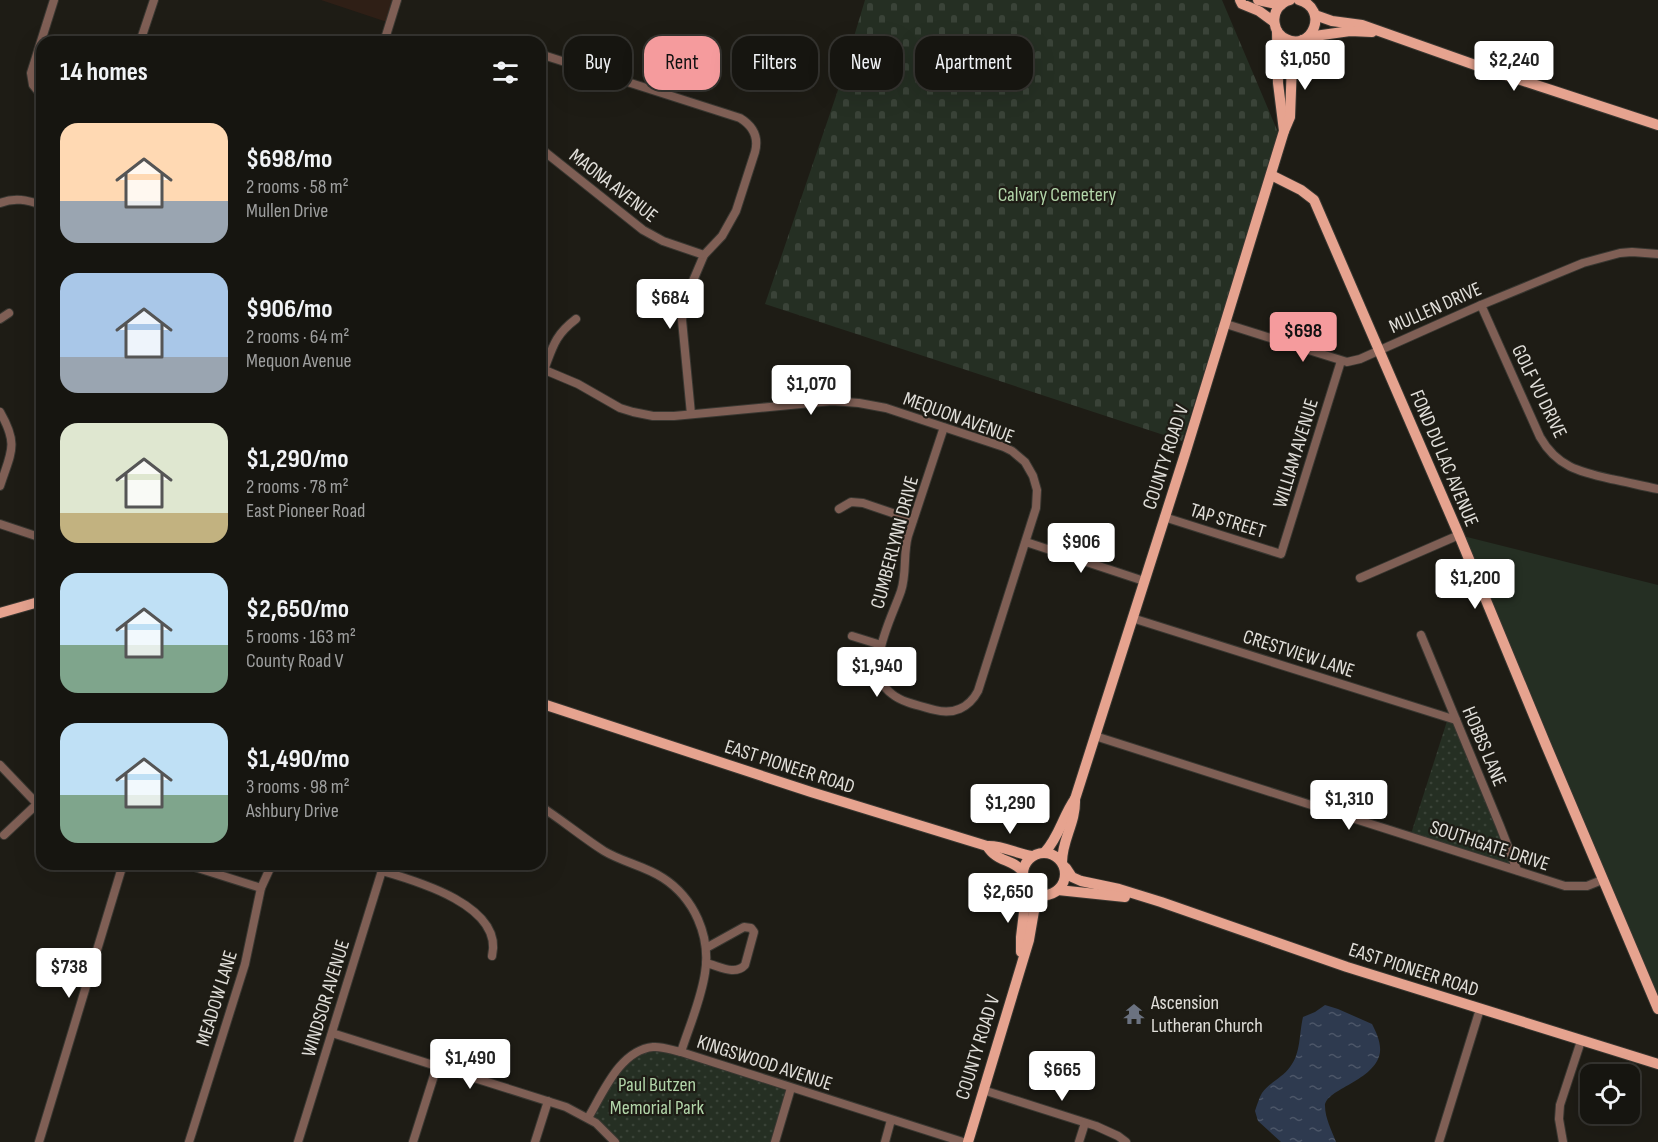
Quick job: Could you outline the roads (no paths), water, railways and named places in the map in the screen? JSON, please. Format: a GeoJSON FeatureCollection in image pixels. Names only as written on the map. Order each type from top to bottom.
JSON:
{"type":"FeatureCollection","features":[{"type":"Feature","properties":{"kind":"main road"},"geometry":{"type":"LineString","coordinates":[[1240,0],[1242,4],[1259,11],[1276,26],[1285,39],[1291,41],[1350,31],[1379,32]]}},
{"type":"Feature","properties":{"kind":"main road"},"geometry":{"type":"LineString","coordinates":[[1258,0],[1286,2]]}},
{"type":"Feature","properties":{"kind":"main road"},"geometry":{"type":"LineString","coordinates":[[1284,131],[1278,83],[1275,14],[1286,2]]}},
{"type":"Feature","properties":{"kind":"main road"},"geometry":{"type":"LineString","coordinates":[[1305,2],[1315,15],[1332,21],[1362,25],[1658,125]]}},
{"type":"Feature","properties":{"kind":"main road"},"geometry":{"type":"LineString","coordinates":[[1284,131],[1290,117],[1292,63],[1295,53],[1315,27],[1315,15]]}},
{"type":"Feature","properties":{"kind":"main road","name":"COUNTY ROAD V"},"geometry":{"type":"LineString","coordinates":[[1064,865],[1063,848],[1075,812],[1075,799],[1226,324],[1284,131]]}},
{"type":"Feature","properties":{"kind":"main road","name":"FOND DU LAC AVENUE"},"geometry":{"type":"LineString","coordinates":[[1271,176],[1301,190],[1314,200],[1459,534],[1602,880],[1658,1009]]}},
{"type":"Feature","properties":{"kind":"main road"},"geometry":{"type":"LineString","coordinates":[[0,614],[36,603]]}},
{"type":"Feature","properties":{"kind":"main road","name":"EAST PIONEER ROAD"},"geometry":{"type":"LineString","coordinates":[[546,705],[811,792],[987,846],[994,854],[1013,862],[1023,872]]}},
{"type":"Feature","properties":{"kind":"main road"},"geometry":{"type":"LineString","coordinates":[[1045,852],[1052,844],[1067,810],[1075,799]]}},
{"type":"Feature","properties":{"kind":"main road"},"geometry":{"type":"LineString","coordinates":[[987,846],[997,846],[1022,855],[1051,853],[1064,865],[1072,877],[1080,881],[1119,889],[1161,902]]}},
{"type":"Feature","properties":{"kind":"main road"},"geometry":{"type":"LineString","coordinates":[[1032,856],[1026,863],[1023,872],[1024,880],[1027,887],[1040,894],[1052,894],[1058,890],[1065,880],[1064,865]]}},
{"type":"Feature","properties":{"kind":"main road","name":"COUNTY ROAD V"},"geometry":{"type":"LineString","coordinates":[[1021,962],[1021,937],[1027,887]]}},
{"type":"Feature","properties":{"kind":"main road"},"geometry":{"type":"LineString","coordinates":[[1058,890],[1161,902]]}},
{"type":"Feature","properties":{"kind":"main road","name":"COUNTY ROAD V"},"geometry":{"type":"LineString","coordinates":[[968,1142],[1029,940],[1034,911],[1045,895]]}},
{"type":"Feature","properties":{"kind":"main road","name":"EAST PIONEER ROAD"},"geometry":{"type":"LineString","coordinates":[[1161,902],[1347,967],[1658,1064]]}},
{"type":"Feature","properties":{"kind":"street"},"geometry":{"type":"LineString","coordinates":[[42,36],[54,0]]}},
{"type":"Feature","properties":{"kind":"street"},"geometry":{"type":"LineString","coordinates":[[142,36],[154,0]]}},
{"type":"Feature","properties":{"kind":"street"},"geometry":{"type":"LineString","coordinates":[[386,36],[397,0]]}},
{"type":"Feature","properties":{"kind":"street"},"geometry":{"type":"LineString","coordinates":[[36,56],[31,72],[33,85],[36,89]]}},
{"type":"Feature","properties":{"kind":"street"},"geometry":{"type":"LineString","coordinates":[[546,56],[740,118],[751,126],[756,137],[756,147],[733,218],[725,232],[704,255],[684,302],[682,311],[691,414]]}},
{"type":"Feature","properties":{"kind":"street","name":"MAONA AVENUE"},"geometry":{"type":"LineString","coordinates":[[546,153],[643,230],[663,241],[704,255]]}},
{"type":"Feature","properties":{"kind":"street"},"geometry":{"type":"LineString","coordinates":[[0,203],[20,199],[36,203]]}},
{"type":"Feature","properties":{"kind":"street","name":"MULLEN DRIVE"},"geometry":{"type":"LineString","coordinates":[[1341,361],[1360,359],[1481,305],[1601,257],[1632,252],[1658,254]]}},
{"type":"Feature","properties":{"kind":"street","name":"GOLF VU DRIVE"},"geometry":{"type":"LineString","coordinates":[[1481,305],[1540,437],[1551,453],[1578,471],[1658,489]]}},
{"type":"Feature","properties":{"kind":"street"},"geometry":{"type":"LineString","coordinates":[[0,319],[9,313]]}},
{"type":"Feature","properties":{"kind":"street"},"geometry":{"type":"LineString","coordinates":[[546,360],[556,339],[564,328],[576,319]]}},
{"type":"Feature","properties":{"kind":"street"},"geometry":{"type":"LineString","coordinates":[[1226,324],[1341,361]]}},
{"type":"Feature","properties":{"kind":"street","name":"WILLIAM AVENUE"},"geometry":{"type":"LineString","coordinates":[[1281,554],[1341,361]]}},
{"type":"Feature","properties":{"kind":"street","name":"MEQUON AVENUE"},"geometry":{"type":"LineString","coordinates":[[546,371],[578,384],[613,405],[633,412],[658,416],[822,402],[850,402],[886,408],[1007,448],[1028,466],[1035,481],[1036,508],[1026,542]]}},
{"type":"Feature","properties":{"kind":"street"},"geometry":{"type":"LineString","coordinates":[[0,412],[12,440],[10,455],[0,486]]}},
{"type":"Feature","properties":{"kind":"street","name":"CUMBERLYNN DRIVE"},"geometry":{"type":"LineString","coordinates":[[944,427],[907,542],[902,588],[881,645],[879,676],[885,688],[893,695],[943,712],[956,711],[973,699],[978,691],[1026,542]]}},
{"type":"Feature","properties":{"kind":"street"},"geometry":{"type":"LineString","coordinates":[[839,509],[851,502],[863,503],[913,520]]}},
{"type":"Feature","properties":{"kind":"street","name":"TAP STREET"},"geometry":{"type":"LineString","coordinates":[[1164,517],[1281,554]]}},
{"type":"Feature","properties":{"kind":"street"},"geometry":{"type":"LineString","coordinates":[[0,525],[36,536]]}},
{"type":"Feature","properties":{"kind":"street"},"geometry":{"type":"LineString","coordinates":[[1360,578],[1459,534]]}},
{"type":"Feature","properties":{"kind":"street"},"geometry":{"type":"LineString","coordinates":[[1026,542],[1144,581]]}},
{"type":"Feature","properties":{"kind":"street","name":"CRESTVIEW LANE"},"geometry":{"type":"LineString","coordinates":[[1132,618],[1456,720]]}},
{"type":"Feature","properties":{"kind":"street","name":"HOBBS LANE"},"geometry":{"type":"LineString","coordinates":[[1421,635],[1517,870]]}},
{"type":"Feature","properties":{"kind":"street"},"geometry":{"type":"LineString","coordinates":[[852,636],[881,645]]}},
{"type":"Feature","properties":{"kind":"street","name":"SOUTHGATE DRIVE"},"geometry":{"type":"LineString","coordinates":[[1095,736],[1565,886],[1587,886],[1602,880]]}},
{"type":"Feature","properties":{"kind":"street"},"geometry":{"type":"LineString","coordinates":[[0,765],[36,804]]}},
{"type":"Feature","properties":{"kind":"street"},"geometry":{"type":"LineString","coordinates":[[4,835],[36,809]]}},
{"type":"Feature","properties":{"kind":"street"},"geometry":{"type":"LineString","coordinates":[[546,810],[603,850],[655,873],[672,884],[697,915],[703,931],[706,963],[702,987],[681,1052]]}},
{"type":"Feature","properties":{"kind":"street"},"geometry":{"type":"LineString","coordinates":[[39,1142],[121,870]]}},
{"type":"Feature","properties":{"kind":"street"},"geometry":{"type":"LineString","coordinates":[[204,870],[261,888]]}},
{"type":"Feature","properties":{"kind":"street","name":"MEADOW LANE"},"geometry":{"type":"LineString","coordinates":[[189,1142],[245,964],[261,888],[269,870]]}},
{"type":"Feature","properties":{"kind":"street","name":"WINDSOR AVENUE"},"geometry":{"type":"LineString","coordinates":[[298,1142],[382,870]]}},
{"type":"Feature","properties":{"kind":"street"},"geometry":{"type":"LineString","coordinates":[[390,870],[468,906],[478,916],[490,935],[494,947],[492,956]]}},
{"type":"Feature","properties":{"kind":"street"},"geometry":{"type":"LineString","coordinates":[[706,948],[744,927],[751,928],[754,932],[745,965],[742,968],[733,971],[706,963]]}},
{"type":"Feature","properties":{"kind":"street"},"geometry":{"type":"LineString","coordinates":[[1439,1142],[1480,1009]]}},
{"type":"Feature","properties":{"kind":"street"},"geometry":{"type":"LineString","coordinates":[[332,1033],[573,1110],[605,1130],[615,1142]]}},
{"type":"Feature","properties":{"kind":"street"},"geometry":{"type":"LineString","coordinates":[[1563,1142],[1559,1119],[1560,1105],[1581,1041]]}},
{"type":"Feature","properties":{"kind":"street","name":"KINGSWOOD AVENUE"},"geometry":{"type":"LineString","coordinates":[[588,1118],[620,1065],[635,1052],[655,1047],[681,1052],[963,1142]]}},
{"type":"Feature","properties":{"kind":"street"},"geometry":{"type":"LineString","coordinates":[[413,1142],[437,1066]]}},
{"type":"Feature","properties":{"kind":"street"},"geometry":{"type":"LineString","coordinates":[[775,1142],[791,1088]]}},
{"type":"Feature","properties":{"kind":"street"},"geometry":{"type":"LineString","coordinates":[[983,1090],[1085,1123],[1107,1131],[1126,1142]]}},
{"type":"Feature","properties":{"kind":"street"},"geometry":{"type":"LineString","coordinates":[[535,1142],[548,1101]]}},
{"type":"Feature","properties":{"kind":"street"},"geometry":{"type":"LineString","coordinates":[[885,1142],[891,1120]]}},
{"type":"Feature","properties":{"kind":"street"},"geometry":{"type":"LineString","coordinates":[[1079,1142],[1085,1123]]}},
{"type":"Feature","properties":{"kind":"water"},"geometry":{"type":"Polygon","coordinates":[[[1325,1005],[1372,1024],[1379,1041],[1380,1052],[1370,1070],[1327,1100],[1326,1115],[1336,1142],[1281,1142],[1258,1121],[1255,1111],[1262,1093],[1294,1062],[1303,1017],[1325,1005]]]}},
{"type":"Feature","properties":{"kind":"place","name":"Ascension Lutheran Church"},"geometry":{"type":"Point","coordinates":[1134,1014]}},
{"type":"Feature","properties":{"kind":"park label","name":"Calvary Cemetery"},"geometry":{"type":"Point","coordinates":[1057,194]}},
{"type":"Feature","properties":{"kind":"park label","name":"Paul Butzen Memorial Park"},"geometry":{"type":"Point","coordinates":[657,1096]}}]}
